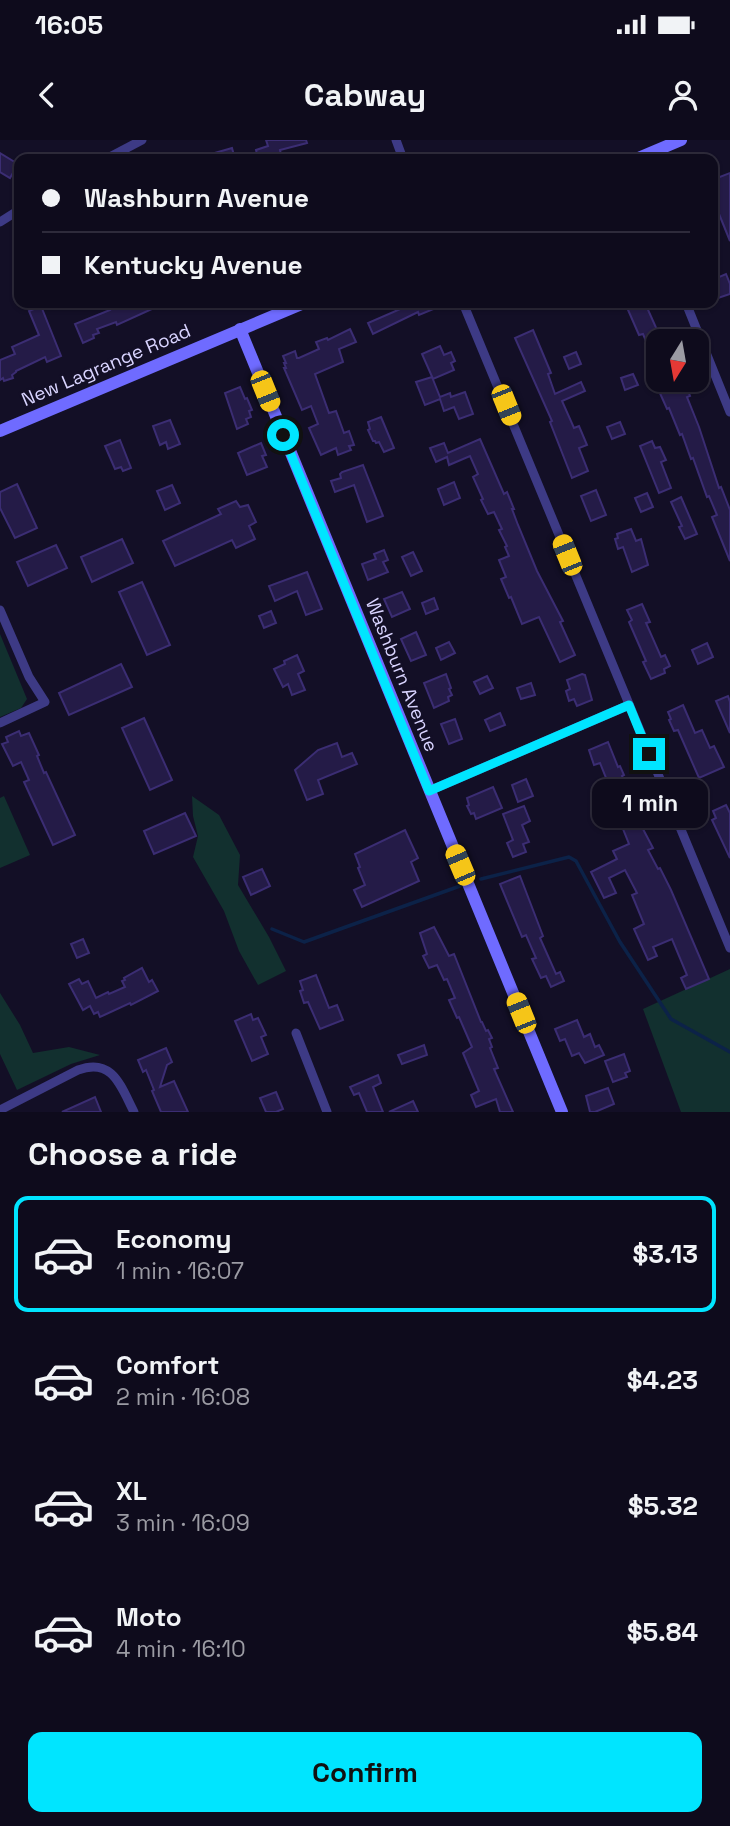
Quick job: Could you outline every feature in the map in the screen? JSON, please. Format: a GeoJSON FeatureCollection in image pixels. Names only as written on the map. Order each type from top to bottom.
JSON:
{"type":"FeatureCollection","features":[{"type":"Feature","properties":{"kind":"street"},"geometry":{"type":"LineString","coordinates":[[115,154],[142,140]]}},
{"type":"Feature","properties":{"kind":"street"},"geometry":{"type":"LineString","coordinates":[[648,154],[681,140]]}},
{"type":"Feature","properties":{"kind":"street","name":"New Lagrange Road"},"geometry":{"type":"LineString","coordinates":[[0,431],[292,308]]}},
{"type":"Feature","properties":{"kind":"street"},"geometry":{"type":"LineString","coordinates":[[465,308],[730,948]]}},
{"type":"Feature","properties":{"kind":"street"},"geometry":{"type":"LineString","coordinates":[[688,308],[730,412]]}},
{"type":"Feature","properties":{"kind":"street","name":"Washburn Avenue"},"geometry":{"type":"LineString","coordinates":[[240,329],[562,1112]]}},
{"type":"Feature","properties":{"kind":"street"},"geometry":{"type":"LineString","coordinates":[[0,610],[29,677],[45,702],[0,723]]}},
{"type":"Feature","properties":{"kind":"street"},"geometry":{"type":"LineString","coordinates":[[429,791],[629,705]]}},
{"type":"Feature","properties":{"kind":"street"},"geometry":{"type":"LineString","coordinates":[[296,1033],[327,1112]]}},
{"type":"Feature","properties":{"kind":"street"},"geometry":{"type":"LineString","coordinates":[[0,1110],[88,1066],[103,1068],[111,1073],[120,1084],[134,1112]]}},
{"type":"Feature","properties":{"kind":"green space"},"geometry":{"type":"Polygon","coordinates":[[[0,634],[27,699],[21,708],[0,717],[0,634]]]}},
{"type":"Feature","properties":{"kind":"green space"},"geometry":{"type":"Polygon","coordinates":[[[4,796],[30,855],[0,868],[0,798],[4,796]]]}},
{"type":"Feature","properties":{"kind":"green space"},"geometry":{"type":"Polygon","coordinates":[[[192,796],[219,815],[240,855],[238,885],[286,971],[258,985],[239,951],[224,911],[193,857],[198,836],[192,796]]]}},
{"type":"Feature","properties":{"kind":"green space"},"geometry":{"type":"Polygon","coordinates":[[[730,969],[730,1112],[681,1112],[643,1009],[730,969]]]}},
{"type":"Feature","properties":{"kind":"green space"},"geometry":{"type":"Polygon","coordinates":[[[0,993],[20,1025],[33,1053],[69,1047],[100,1055],[71,1064],[17,1090],[0,1054],[0,993]]]}},
{"type":"Feature","properties":{"kind":"building"},"geometry":{"type":"Polygon","coordinates":[[[266,140],[306,140],[307,143],[280,150],[281,154],[257,154],[256,150],[268,146],[266,140]]]}},
{"type":"Feature","properties":{"kind":"building"},"geometry":{"type":"Polygon","coordinates":[[[232,148],[234,154],[211,154],[232,148]]]}},
{"type":"Feature","properties":{"kind":"building"},"geometry":{"type":"Polygon","coordinates":[[[0,153],[14,162],[14,171],[10,178],[0,172],[0,153]]]}},
{"type":"Feature","properties":{"kind":"building"},"geometry":{"type":"Polygon","coordinates":[[[730,173],[730,241],[718,211],[718,178],[730,173]]]}},
{"type":"Feature","properties":{"kind":"building"},"geometry":{"type":"Polygon","coordinates":[[[726,274],[730,294],[718,298],[718,277],[726,274]]]}},
{"type":"Feature","properties":{"kind":"building"},"geometry":{"type":"Polygon","coordinates":[[[42,308],[61,356],[47,362],[45,357],[16,371],[12,375],[13,378],[0,380],[0,360],[15,354],[12,347],[39,335],[29,311],[42,308]]]}},
{"type":"Feature","properties":{"kind":"building"},"geometry":{"type":"Polygon","coordinates":[[[109,308],[154,308],[117,325],[116,322],[97,329],[99,333],[93,335],[94,338],[83,343],[75,324],[110,310],[109,308]]]}},
{"type":"Feature","properties":{"kind":"building"},"geometry":{"type":"Polygon","coordinates":[[[402,308],[436,308],[419,315],[418,312],[373,334],[368,323],[402,308]]]}},
{"type":"Feature","properties":{"kind":"building"},"geometry":{"type":"Polygon","coordinates":[[[627,308],[647,308],[657,329],[646,329],[646,341],[643,334],[639,335],[627,308]]]}},
{"type":"Feature","properties":{"kind":"building"},"geometry":{"type":"Polygon","coordinates":[[[350,329],[356,342],[339,349],[343,362],[315,374],[329,413],[336,411],[344,433],[349,431],[354,445],[349,446],[351,450],[338,455],[336,448],[321,455],[309,428],[318,424],[311,406],[302,410],[284,368],[286,363],[283,356],[295,351],[299,358],[319,349],[316,342],[327,338],[328,340],[350,329]]]}},
{"type":"Feature","properties":{"kind":"building"},"geometry":{"type":"Polygon","coordinates":[[[533,330],[551,373],[548,374],[555,394],[581,382],[585,391],[562,401],[574,428],[579,426],[587,445],[579,448],[588,471],[572,478],[550,422],[552,421],[515,338],[533,330]]]}},
{"type":"Feature","properties":{"kind":"building"},"geometry":{"type":"Polygon","coordinates":[[[440,346],[444,355],[451,352],[455,361],[451,363],[454,370],[433,379],[422,354],[440,346]]]}},
{"type":"Feature","properties":{"kind":"building"},"geometry":{"type":"Polygon","coordinates":[[[576,352],[581,364],[569,369],[564,357],[576,352]]]}},
{"type":"Feature","properties":{"kind":"building"},"geometry":{"type":"Polygon","coordinates":[[[633,374],[638,385],[625,390],[621,378],[633,374]]]}},
{"type":"Feature","properties":{"kind":"building"},"geometry":{"type":"Polygon","coordinates":[[[432,377],[440,397],[450,393],[451,397],[465,392],[473,414],[459,419],[454,407],[444,411],[440,399],[425,405],[416,382],[432,377]]]}},
{"type":"Feature","properties":{"kind":"building"},"geometry":{"type":"Polygon","coordinates":[[[240,387],[252,410],[249,411],[251,417],[246,419],[248,424],[237,429],[225,393],[240,387]]]}},
{"type":"Feature","properties":{"kind":"building"},"geometry":{"type":"Polygon","coordinates":[[[659,392],[688,392],[690,396],[687,397],[719,488],[721,487],[730,510],[730,561],[712,517],[717,515],[682,434],[680,435],[669,408],[667,409],[659,392]]]}},
{"type":"Feature","properties":{"kind":"building"},"geometry":{"type":"Polygon","coordinates":[[[381,417],[394,448],[384,452],[379,442],[373,441],[368,430],[368,422],[381,417]]]}},
{"type":"Feature","properties":{"kind":"building"},"geometry":{"type":"Polygon","coordinates":[[[170,420],[180,444],[168,449],[166,442],[160,445],[153,426],[170,420]]]}},
{"type":"Feature","properties":{"kind":"building"},"geometry":{"type":"Polygon","coordinates":[[[620,422],[625,434],[612,439],[607,427],[620,422]]]}},
{"type":"Feature","properties":{"kind":"building"},"geometry":{"type":"Polygon","coordinates":[[[480,439],[504,494],[507,492],[537,571],[563,621],[560,622],[575,655],[560,662],[539,617],[522,624],[511,597],[509,598],[501,579],[506,577],[499,560],[509,556],[505,547],[507,546],[494,512],[488,514],[481,500],[483,499],[473,477],[478,474],[470,456],[449,465],[447,457],[436,462],[430,448],[444,443],[448,453],[480,439]]]}},
{"type":"Feature","properties":{"kind":"building"},"geometry":{"type":"Polygon","coordinates":[[[120,440],[131,468],[123,471],[121,467],[115,469],[105,446],[120,440]]]}},
{"type":"Feature","properties":{"kind":"building"},"geometry":{"type":"Polygon","coordinates":[[[652,441],[655,448],[660,447],[666,460],[661,462],[671,488],[659,493],[640,446],[652,441]]]}},
{"type":"Feature","properties":{"kind":"building"},"geometry":{"type":"Polygon","coordinates":[[[261,443],[266,455],[262,456],[267,467],[247,475],[238,453],[261,443]]]}},
{"type":"Feature","properties":{"kind":"building"},"geometry":{"type":"Polygon","coordinates":[[[363,465],[383,516],[367,522],[354,485],[335,492],[331,481],[341,478],[342,472],[363,465]]]}},
{"type":"Feature","properties":{"kind":"building"},"geometry":{"type":"Polygon","coordinates":[[[454,482],[460,498],[444,505],[438,489],[454,482]]]}},
{"type":"Feature","properties":{"kind":"building"},"geometry":{"type":"Polygon","coordinates":[[[17,484],[37,528],[15,538],[0,508],[0,492],[17,484]]]}},
{"type":"Feature","properties":{"kind":"building"},"geometry":{"type":"Polygon","coordinates":[[[172,485],[180,503],[165,510],[157,491],[172,485]]]}},
{"type":"Feature","properties":{"kind":"building"},"geometry":{"type":"Polygon","coordinates":[[[596,490],[606,515],[591,521],[581,496],[596,490]]]}},
{"type":"Feature","properties":{"kind":"building"},"geometry":{"type":"Polygon","coordinates":[[[647,493],[653,507],[641,512],[635,498],[647,493]]]}},
{"type":"Feature","properties":{"kind":"building"},"geometry":{"type":"Polygon","coordinates":[[[681,497],[697,534],[685,539],[671,502],[681,497]]]}},
{"type":"Feature","properties":{"kind":"building"},"geometry":{"type":"Polygon","coordinates":[[[236,501],[240,507],[248,505],[256,522],[249,526],[255,539],[236,548],[232,540],[175,566],[163,541],[221,514],[218,509],[236,501]]]}},
{"type":"Feature","properties":{"kind":"building"},"geometry":{"type":"Polygon","coordinates":[[[631,529],[636,541],[641,539],[648,565],[632,572],[623,547],[618,549],[615,539],[618,538],[617,534],[631,529]]]}},
{"type":"Feature","properties":{"kind":"building"},"geometry":{"type":"Polygon","coordinates":[[[122,539],[133,563],[92,582],[81,557],[122,539]]]}},
{"type":"Feature","properties":{"kind":"building"},"geometry":{"type":"Polygon","coordinates":[[[56,545],[67,568],[28,586],[17,562],[56,545]]]}},
{"type":"Feature","properties":{"kind":"building"},"geometry":{"type":"Polygon","coordinates":[[[384,550],[388,560],[383,562],[388,572],[368,580],[362,564],[376,559],[374,554],[384,550]]]}},
{"type":"Feature","properties":{"kind":"building"},"geometry":{"type":"Polygon","coordinates":[[[413,552],[422,571],[411,576],[402,557],[413,552]]]}},
{"type":"Feature","properties":{"kind":"building"},"geometry":{"type":"Polygon","coordinates":[[[307,572],[322,609],[306,615],[297,591],[275,601],[269,586],[307,572]]]}},
{"type":"Feature","properties":{"kind":"building"},"geometry":{"type":"Polygon","coordinates":[[[142,582],[170,645],[147,655],[119,592],[142,582]]]}},
{"type":"Feature","properties":{"kind":"building"},"geometry":{"type":"Polygon","coordinates":[[[402,592],[410,609],[392,617],[384,599],[402,592]]]}},
{"type":"Feature","properties":{"kind":"building"},"geometry":{"type":"Polygon","coordinates":[[[434,598],[438,609],[426,614],[422,603],[434,598]]]}},
{"type":"Feature","properties":{"kind":"building"},"geometry":{"type":"Polygon","coordinates":[[[642,604],[650,622],[646,623],[661,657],[665,655],[670,666],[664,669],[665,673],[651,679],[627,610],[642,604]]]}},
{"type":"Feature","properties":{"kind":"building"},"geometry":{"type":"Polygon","coordinates":[[[271,611],[276,623],[264,628],[259,616],[271,611]]]}},
{"type":"Feature","properties":{"kind":"building"},"geometry":{"type":"Polygon","coordinates":[[[416,632],[426,655],[411,661],[401,639],[416,632]]]}},
{"type":"Feature","properties":{"kind":"building"},"geometry":{"type":"Polygon","coordinates":[[[449,642],[455,653],[441,660],[436,648],[449,642]]]}},
{"type":"Feature","properties":{"kind":"building"},"geometry":{"type":"Polygon","coordinates":[[[707,643],[713,657],[698,664],[692,650],[707,643]]]}},
{"type":"Feature","properties":{"kind":"building"},"geometry":{"type":"Polygon","coordinates":[[[297,655],[304,671],[298,674],[305,690],[292,695],[288,684],[283,687],[274,669],[297,655]]]}},
{"type":"Feature","properties":{"kind":"building"},"geometry":{"type":"Polygon","coordinates":[[[121,664],[132,687],[69,715],[59,693],[121,664]]]}},
{"type":"Feature","properties":{"kind":"building"},"geometry":{"type":"Polygon","coordinates":[[[446,674],[452,695],[448,697],[449,701],[434,708],[424,683],[446,674]]]}},
{"type":"Feature","properties":{"kind":"building"},"geometry":{"type":"Polygon","coordinates":[[[585,675],[592,700],[577,706],[574,699],[569,701],[566,691],[570,689],[567,680],[585,675]]]}},
{"type":"Feature","properties":{"kind":"building"},"geometry":{"type":"Polygon","coordinates":[[[487,676],[493,688],[480,694],[474,682],[487,676]]]}},
{"type":"Feature","properties":{"kind":"building"},"geometry":{"type":"Polygon","coordinates":[[[531,683],[535,695],[521,699],[517,688],[531,683]]]}},
{"type":"Feature","properties":{"kind":"building"},"geometry":{"type":"Polygon","coordinates":[[[728,696],[730,702],[730,733],[716,701],[728,696]]]}},
{"type":"Feature","properties":{"kind":"building"},"geometry":{"type":"Polygon","coordinates":[[[683,705],[695,733],[702,730],[710,748],[714,746],[724,767],[699,778],[678,730],[674,731],[669,720],[671,719],[668,712],[683,705]]]}},
{"type":"Feature","properties":{"kind":"building"},"geometry":{"type":"Polygon","coordinates":[[[500,713],[505,725],[490,731],[485,720],[500,713]]]}},
{"type":"Feature","properties":{"kind":"building"},"geometry":{"type":"Polygon","coordinates":[[[144,718],[172,780],[150,790],[122,728],[144,718]]]}},
{"type":"Feature","properties":{"kind":"building"},"geometry":{"type":"Polygon","coordinates":[[[455,719],[462,739],[449,744],[441,724],[455,719]]]}},
{"type":"Feature","properties":{"kind":"building"},"geometry":{"type":"Polygon","coordinates":[[[19,731],[21,736],[29,733],[44,773],[46,772],[75,835],[53,845],[24,782],[29,780],[21,762],[13,766],[2,744],[8,742],[6,737],[19,731]]]}},
{"type":"Feature","properties":{"kind":"building"},"geometry":{"type":"Polygon","coordinates":[[[608,742],[624,775],[623,782],[633,807],[637,805],[646,828],[643,829],[653,848],[648,850],[671,890],[709,979],[686,989],[681,978],[687,975],[672,939],[653,947],[657,956],[648,960],[634,929],[644,924],[632,895],[637,893],[625,870],[609,878],[616,893],[604,898],[591,872],[617,859],[613,851],[629,844],[605,784],[608,783],[600,763],[594,765],[589,750],[608,742]]]}},
{"type":"Feature","properties":{"kind":"building"},"geometry":{"type":"Polygon","coordinates":[[[337,743],[342,757],[352,753],[357,764],[318,780],[323,794],[307,800],[295,770],[318,750],[337,743]]]}},
{"type":"Feature","properties":{"kind":"building"},"geometry":{"type":"Polygon","coordinates":[[[526,779],[533,796],[518,802],[512,785],[526,779]]]}},
{"type":"Feature","properties":{"kind":"building"},"geometry":{"type":"Polygon","coordinates":[[[493,787],[502,808],[476,819],[467,806],[467,798],[493,787]]]}},
{"type":"Feature","properties":{"kind":"building"},"geometry":{"type":"Polygon","coordinates":[[[726,805],[730,813],[730,858],[712,820],[716,818],[713,811],[726,805]]]}},
{"type":"Feature","properties":{"kind":"building"},"geometry":{"type":"Polygon","coordinates":[[[524,806],[530,821],[522,825],[529,842],[523,844],[526,852],[513,857],[507,843],[513,840],[503,814],[524,806]]]}},
{"type":"Feature","properties":{"kind":"building"},"geometry":{"type":"Polygon","coordinates":[[[185,813],[196,836],[154,854],[144,831],[185,813]]]}},
{"type":"Feature","properties":{"kind":"building"},"geometry":{"type":"Polygon","coordinates":[[[405,830],[418,858],[411,862],[419,881],[362,907],[354,890],[365,885],[355,854],[405,830]]]}},
{"type":"Feature","properties":{"kind":"building"},"geometry":{"type":"Polygon","coordinates":[[[262,869],[270,886],[251,895],[243,877],[262,869]]]}},
{"type":"Feature","properties":{"kind":"building"},"geometry":{"type":"Polygon","coordinates":[[[520,876],[543,936],[540,938],[556,974],[560,972],[564,981],[551,987],[546,976],[541,978],[532,959],[536,958],[526,935],[522,937],[500,884],[520,876]]]}},
{"type":"Feature","properties":{"kind":"building"},"geometry":{"type":"Polygon","coordinates":[[[434,927],[449,956],[454,954],[481,1022],[492,1038],[489,1039],[490,1048],[498,1068],[494,1069],[513,1112],[500,1112],[496,1099],[476,1107],[471,1095],[479,1091],[463,1053],[472,1047],[449,1000],[455,998],[437,965],[429,968],[423,956],[427,954],[420,933],[434,927]]]}},
{"type":"Feature","properties":{"kind":"building"},"geometry":{"type":"Polygon","coordinates":[[[83,939],[89,953],[77,958],[71,944],[83,939]]]}},
{"type":"Feature","properties":{"kind":"building"},"geometry":{"type":"Polygon","coordinates":[[[142,968],[149,982],[152,980],[158,991],[100,1017],[98,1012],[94,1014],[90,1006],[83,1010],[69,984],[79,979],[82,984],[88,981],[96,998],[125,987],[122,981],[124,978],[142,968]]]}},
{"type":"Feature","properties":{"kind":"building"},"geometry":{"type":"Polygon","coordinates":[[[316,975],[329,1008],[337,1005],[343,1020],[320,1029],[300,991],[303,990],[300,981],[316,975]]]}},
{"type":"Feature","properties":{"kind":"building"},"geometry":{"type":"Polygon","coordinates":[[[251,1014],[253,1020],[258,1018],[266,1035],[261,1037],[268,1054],[252,1061],[235,1021],[251,1014]]]}},
{"type":"Feature","properties":{"kind":"building"},"geometry":{"type":"Polygon","coordinates":[[[577,1020],[584,1037],[590,1034],[595,1047],[599,1045],[604,1055],[585,1063],[579,1053],[572,1056],[565,1039],[560,1041],[555,1029],[577,1020]]]}},
{"type":"Feature","properties":{"kind":"building"},"geometry":{"type":"Polygon","coordinates":[[[424,1045],[427,1055],[402,1064],[398,1055],[424,1045]]]}},
{"type":"Feature","properties":{"kind":"building"},"geometry":{"type":"Polygon","coordinates":[[[166,1048],[172,1062],[167,1065],[160,1087],[174,1081],[188,1112],[161,1112],[146,1070],[143,1072],[138,1060],[166,1048]]]}},
{"type":"Feature","properties":{"kind":"building"},"geometry":{"type":"Polygon","coordinates":[[[624,1054],[630,1071],[625,1073],[627,1077],[613,1082],[605,1061],[624,1054]]]}},
{"type":"Feature","properties":{"kind":"building"},"geometry":{"type":"Polygon","coordinates":[[[378,1075],[381,1083],[373,1087],[383,1112],[367,1112],[359,1093],[354,1095],[350,1087],[378,1075]]]}},
{"type":"Feature","properties":{"kind":"building"},"geometry":{"type":"Polygon","coordinates":[[[608,1088],[614,1104],[590,1112],[586,1096],[608,1088]]]}},
{"type":"Feature","properties":{"kind":"building"},"geometry":{"type":"Polygon","coordinates":[[[276,1092],[283,1109],[266,1112],[260,1098],[276,1092]]]}},
{"type":"Feature","properties":{"kind":"building"},"geometry":{"type":"Polygon","coordinates":[[[95,1097],[101,1112],[62,1112],[95,1097]]]}},
{"type":"Feature","properties":{"kind":"building"},"geometry":{"type":"Polygon","coordinates":[[[413,1101],[418,1112],[389,1112],[413,1101]]]}},
{"type":"Feature","properties":{"kind":"waterway"},"geometry":{"type":"LineString","coordinates":[[481,879],[569,857],[576,861],[620,942],[671,1019],[730,1052]]}},
{"type":"Feature","properties":{"kind":"waterway"},"geometry":{"type":"LineString","coordinates":[[272,929],[304,942],[460,886]]}},
{"type":"Feature","properties":{"kind":"route"},"geometry":{"type":"LineString","coordinates":[[283,435],[429,791],[629,705],[649,754]]}}]}
